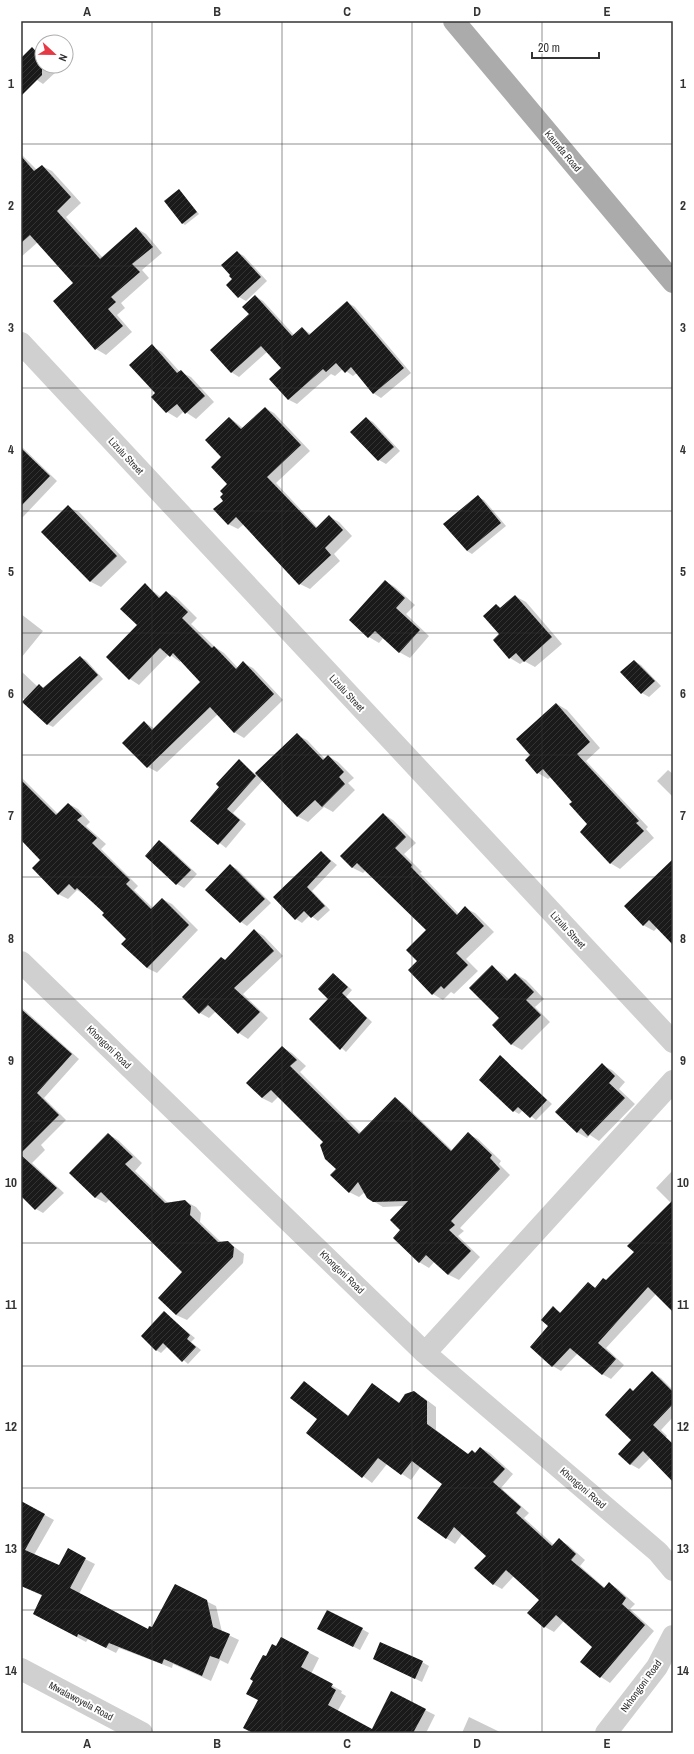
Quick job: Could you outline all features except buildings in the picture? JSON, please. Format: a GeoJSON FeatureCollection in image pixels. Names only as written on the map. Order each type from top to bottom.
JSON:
{"type":"FeatureCollection","features":[{"type":"Feature","properties":{"kind":"main road","name":"Kaunda Road"},"geometry":{"type":"LineString","coordinates":[[454,21],[673,282]]}},
{"type":"Feature","properties":{"kind":"street","name":"Lizulu Street"},"geometry":{"type":"LineString","coordinates":[[21,343],[673,1042]]}},
{"type":"Feature","properties":{"kind":"street","name":"Khongoni Road"},"geometry":{"type":"LineString","coordinates":[[21,962],[425,1353],[658,1552],[673,1570]]}},
{"type":"Feature","properties":{"kind":"street"},"geometry":{"type":"LineString","coordinates":[[425,1353],[673,1081]]}},
{"type":"Feature","properties":{"kind":"street","name":"Nkhongoni Road"},"geometry":{"type":"LineString","coordinates":[[606,1733],[657,1668],[673,1636]]}},
{"type":"Feature","properties":{"kind":"street","name":"Mwalawoyela Road"},"geometry":{"type":"LineString","coordinates":[[21,1669],[142,1733]]}}]}
